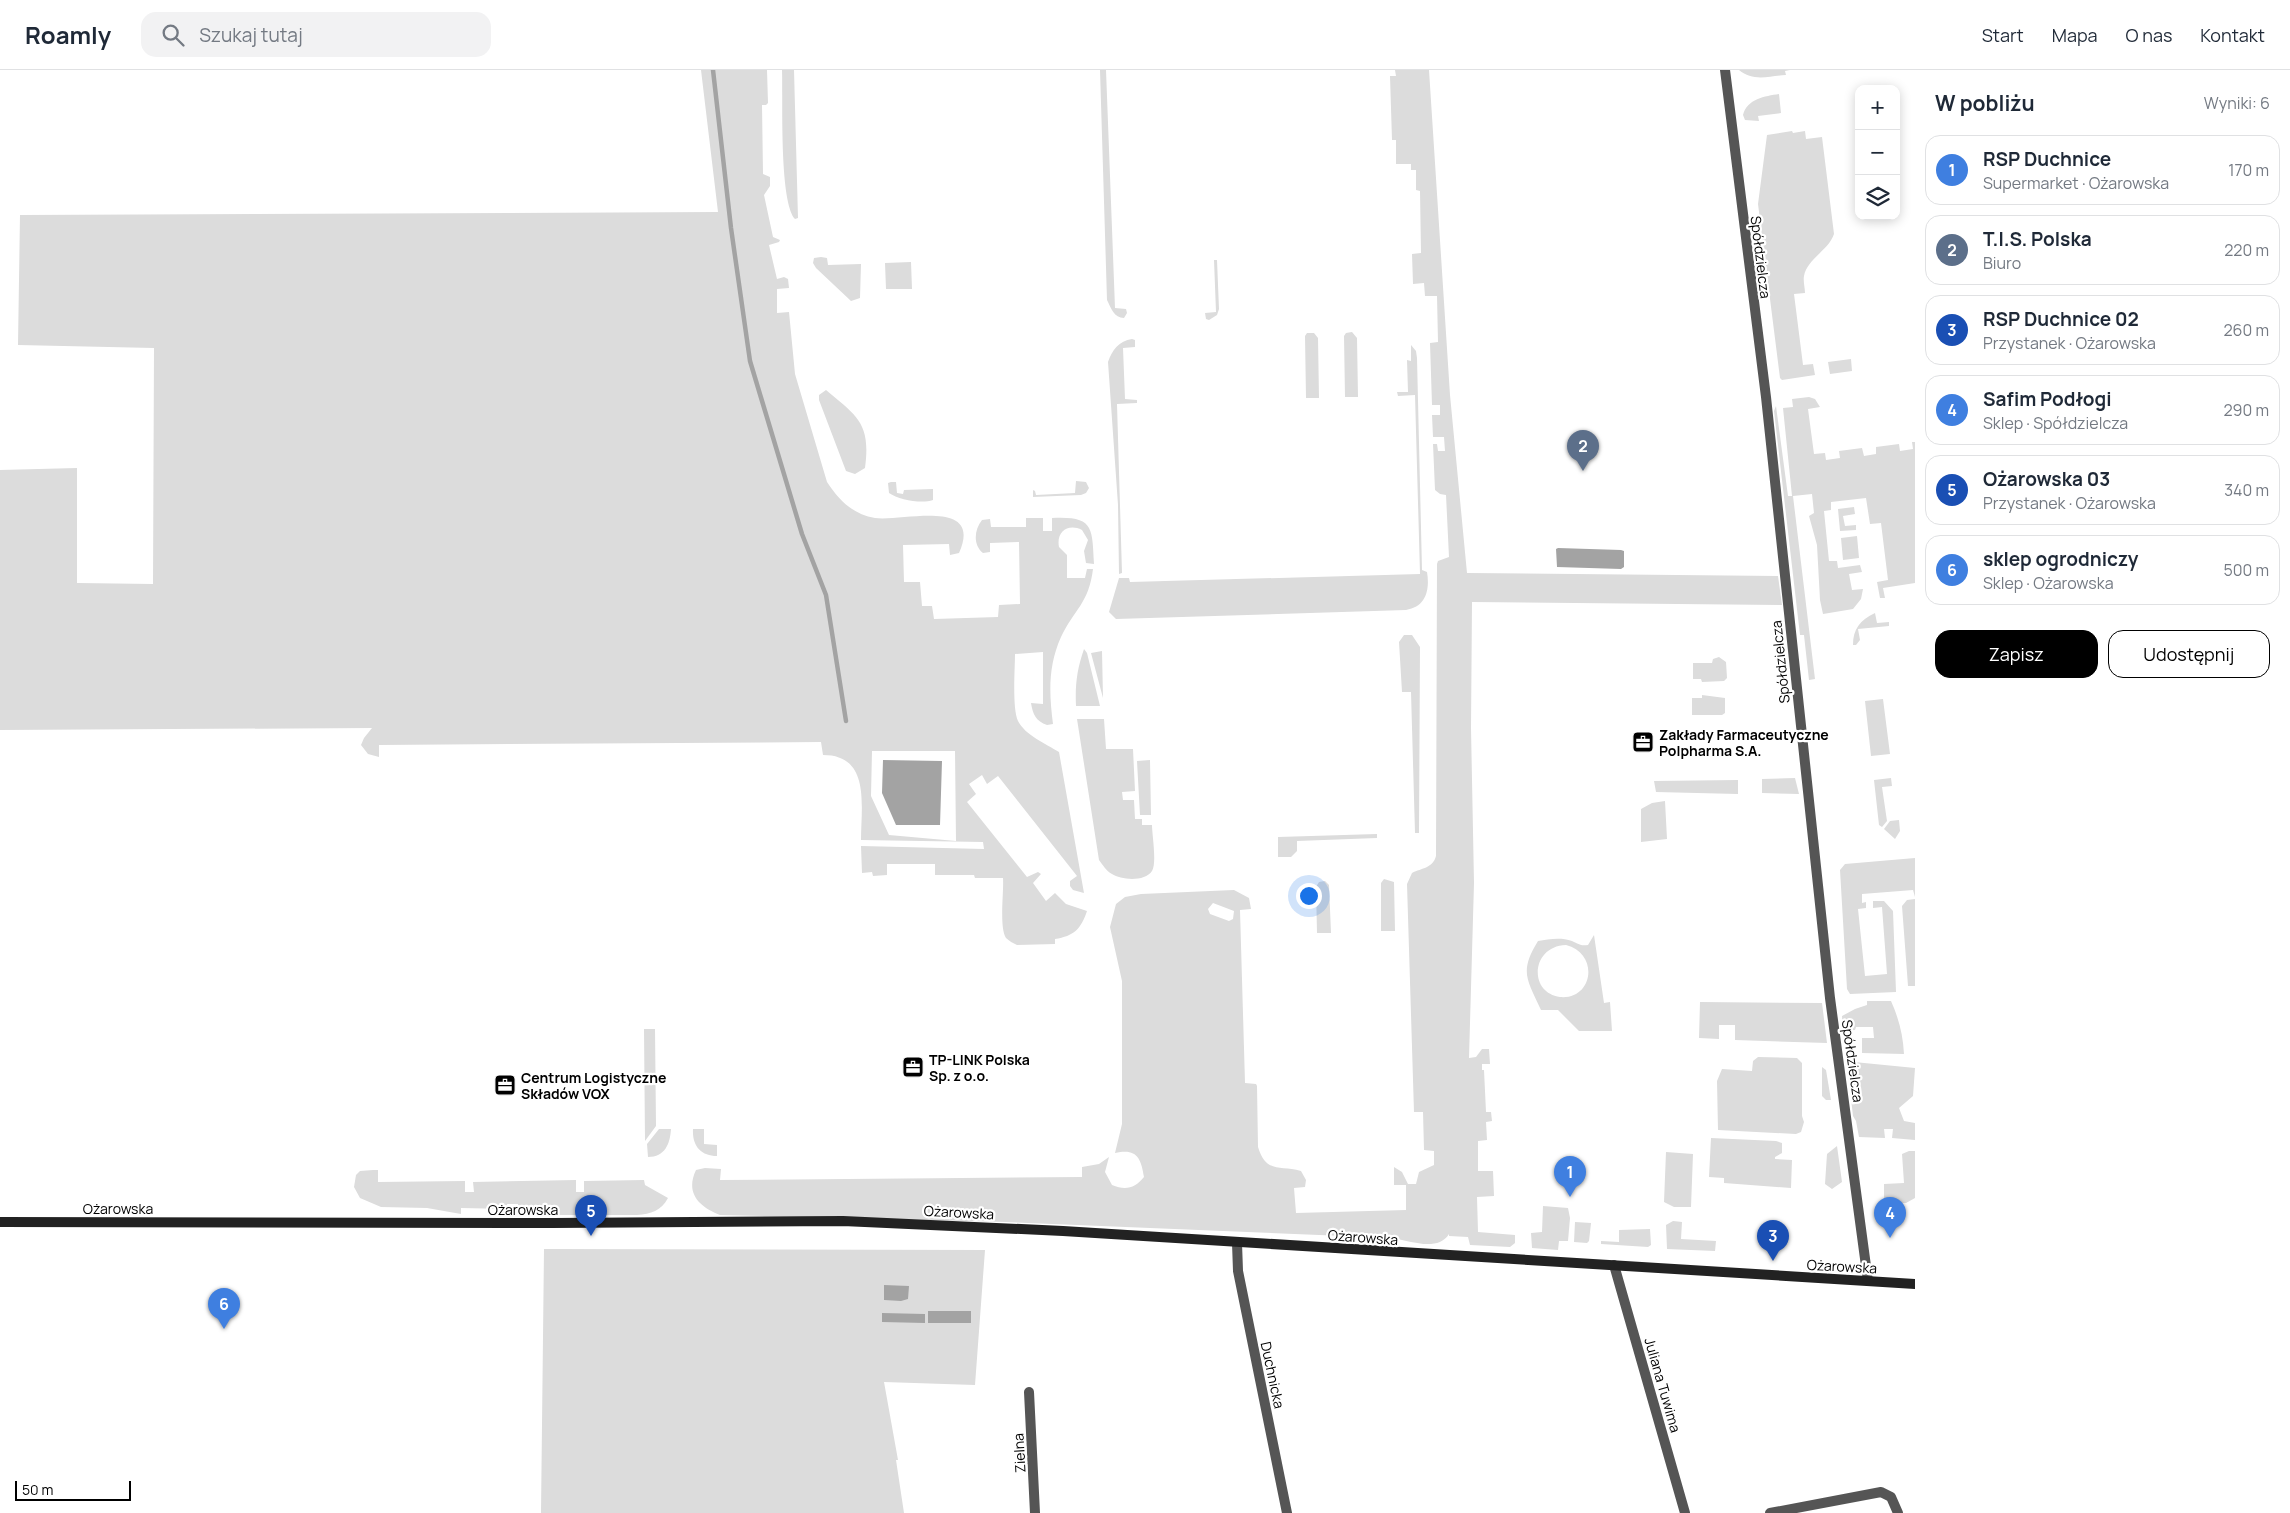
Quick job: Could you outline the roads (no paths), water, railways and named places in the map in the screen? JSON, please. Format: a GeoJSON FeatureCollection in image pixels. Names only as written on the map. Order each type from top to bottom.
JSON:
{"type":"FeatureCollection","features":[{"type":"Feature","properties":{"kind":"main road","name":"Ożarowska"},"geometry":{"type":"LineString","coordinates":[[0,1222],[553,1223],[843,1221],[1063,1231],[1915,1284]]}},
{"type":"Feature","properties":{"kind":"street","name":"Spółdzielcza"},"geometry":{"type":"LineString","coordinates":[[1725,70],[1766,397],[1830,998],[1868,1281]]}},
{"type":"Feature","properties":{"kind":"street","name":"Duchnicka"},"geometry":{"type":"LineString","coordinates":[[1237,1243],[1238,1271],[1287,1513]]}},
{"type":"Feature","properties":{"kind":"street","name":"Juliana Tuwima"},"geometry":{"type":"LineString","coordinates":[[1614,1266],[1685,1513]]}},
{"type":"Feature","properties":{"kind":"street","name":"Zielna"},"geometry":{"type":"LineString","coordinates":[[1029,1392],[1035,1513]]}},
{"type":"Feature","properties":{"kind":"street"},"geometry":{"type":"LineString","coordinates":[[1770,1513],[1876,1492],[1882,1492],[1891,1497],[1897,1509]]}},
{"type":"Feature","properties":{"kind":"waterway"},"geometry":{"type":"LineString","coordinates":[[713,70],[731,228],[750,361],[802,534],[826,595],[846,721]]}},
{"type":"Feature","properties":{"kind":"place","name":"T.I.S. Polska"},"geometry":{"type":"Point","coordinates":[1583,471]}},
{"type":"Feature","properties":{"kind":"place","name":"Zakłady Farmaceutyczne Polpharma S.A."},"geometry":{"type":"Point","coordinates":[1643,742]}},
{"type":"Feature","properties":{"kind":"place","name":"TP-LINK Polska Sp. z o.o."},"geometry":{"type":"Point","coordinates":[913,1067]}},
{"type":"Feature","properties":{"kind":"place","name":"Centrum Logistyczne Składów VOX"},"geometry":{"type":"Point","coordinates":[505,1085]}},
{"type":"Feature","properties":{"kind":"place","name":"RSP Duchnice"},"geometry":{"type":"Point","coordinates":[1570,1197]}},
{"type":"Feature","properties":{"kind":"place","name":"Ożarowska 03"},"geometry":{"type":"Point","coordinates":[591,1236]}},
{"type":"Feature","properties":{"kind":"place","name":"Safim Podłogi"},"geometry":{"type":"Point","coordinates":[1890,1238]}},
{"type":"Feature","properties":{"kind":"place","name":"RSP Duchnice 02"},"geometry":{"type":"Point","coordinates":[1773,1261]}},
{"type":"Feature","properties":{"kind":"place","name":"sklep ogrodniczy"},"geometry":{"type":"Point","coordinates":[224,1329]}}]}
